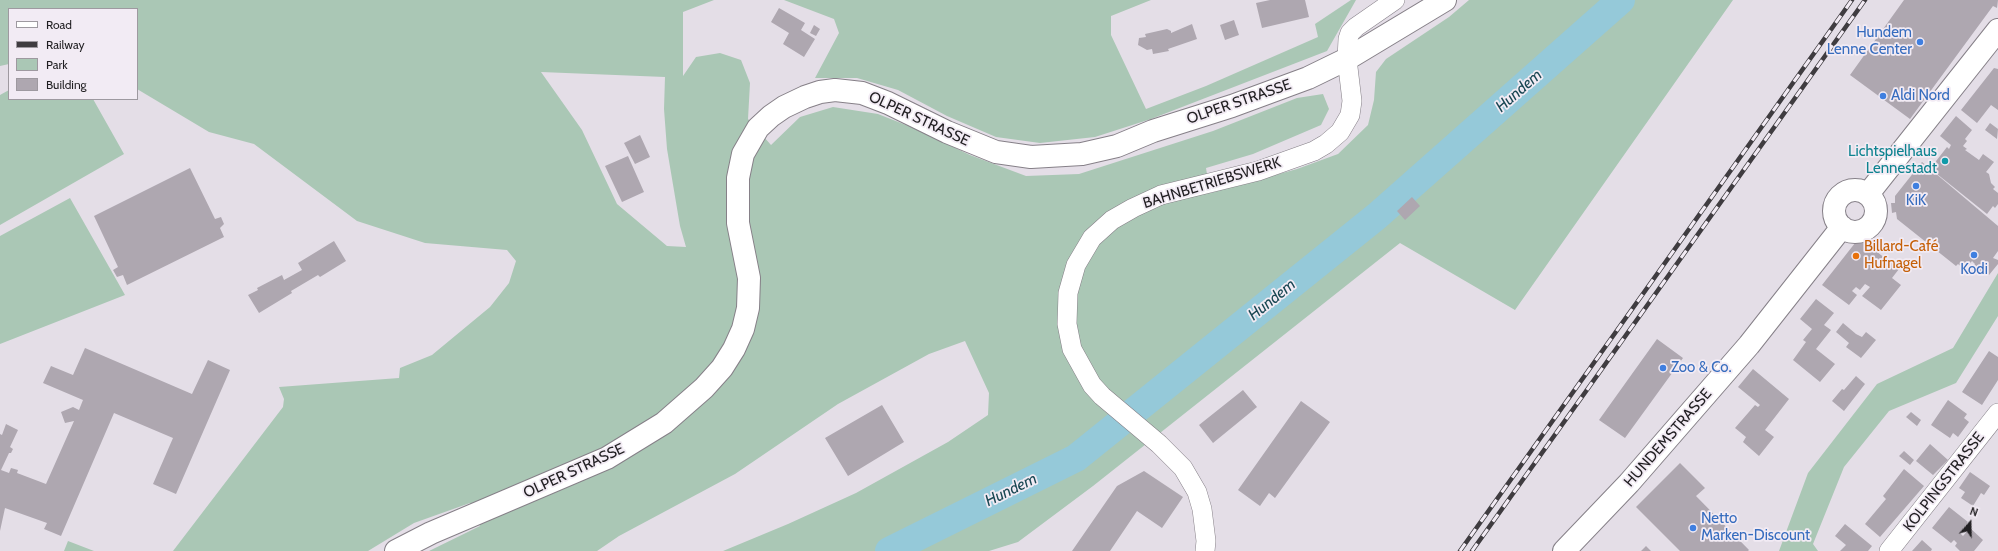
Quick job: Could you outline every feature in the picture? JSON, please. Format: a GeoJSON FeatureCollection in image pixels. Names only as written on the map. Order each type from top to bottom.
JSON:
{"type":"FeatureCollection","features":[{"type":"Feature","properties":{"kind":"main road","name":"OLPER STRASSE"},"geometry":{"type":"LineString","coordinates":[[396,551],[431,533],[608,458],[664,423],[704,388],[722,368],[734,349],[743,329],[748,308],[749,278],[738,223],[738,178],[743,154],[758,128],[784,107],[805,96],[820,92],[835,90],[862,93],[888,103],[976,145],[1014,156],[1047,158],[1082,154],[1117,146],[1153,131],[1232,106],[1295,83],[1347,59],[1444,0]]}},
{"type":"Feature","properties":{"kind":"main road"},"geometry":{"type":"LineString","coordinates":[[1868,194],[1998,30]]}},
{"type":"Feature","properties":{"kind":"main road"},"geometry":{"type":"LineString","coordinates":[[1856,189],[1868,194],[1873,199],[1876,212],[1872,224],[1861,231],[1848,231],[1842,227],[1834,216],[1835,203],[1838,197],[1843,193],[1856,189]]}},
{"type":"Feature","properties":{"kind":"main road","name":"HUNDEMSTRASSE"},"geometry":{"type":"LineString","coordinates":[[1564,551],[1629,483],[1749,345],[1842,227]]}},
{"type":"Feature","properties":{"kind":"street","name":"BAHNBETRIEBSWERK"},"geometry":{"type":"LineString","coordinates":[[1205,551],[1205,526],[1196,492],[1183,468],[1159,444],[1102,396],[1085,373],[1072,350],[1067,324],[1068,293],[1076,265],[1092,238],[1112,220],[1133,208],[1161,195],[1258,171],[1314,151],[1326,144],[1340,132],[1350,115],[1352,96],[1347,59],[1348,39],[1350,33],[1356,27],[1395,0]]}},
{"type":"Feature","properties":{"kind":"street","name":"KOLPINGSTRASSE"},"geometry":{"type":"LineString","coordinates":[[1889,551],[1973,447],[1998,413]]}},
{"type":"Feature","properties":{"kind":"green space"},"geometry":{"type":"Polygon","coordinates":[[[0,0],[714,0],[683,12],[683,76],[696,57],[720,53],[741,60],[750,83],[748,119],[771,145],[800,117],[833,107],[878,114],[911,127],[970,155],[1026,176],[1079,174],[1213,131],[1297,98],[1323,94],[1329,109],[1321,125],[1253,154],[1206,168],[1210,193],[1297,169],[1338,154],[1368,125],[1374,100],[1376,72],[1386,59],[1449,17],[1469,0],[1733,0],[1515,310],[1400,243],[1093,486],[1018,542],[989,551],[723,551],[788,524],[856,493],[948,442],[988,415],[989,393],[965,341],[929,354],[838,404],[735,474],[619,536],[597,551],[429,551],[480,526],[470,503],[414,523],[368,551],[173,551],[283,407],[284,399],[279,387],[399,378],[400,368],[432,355],[490,307],[509,283],[516,261],[507,250],[425,243],[357,221],[254,144],[209,132],[138,90],[138,8],[8,8],[8,64],[0,66],[0,0]],[[541,72],[582,130],[617,204],[667,246],[686,247],[680,226],[667,149],[664,109],[665,77],[541,72]]]}},
{"type":"Feature","properties":{"kind":"green space"},"geometry":{"type":"Polygon","coordinates":[[[784,0],[1151,0],[1111,16],[1111,35],[1146,109],[1206,86],[1318,37],[1315,24],[1351,0],[1356,0],[1327,51],[1151,119],[1095,137],[1040,143],[996,137],[947,116],[898,90],[857,78],[815,78],[839,33],[834,19],[784,0]]]}},
{"type":"Feature","properties":{"kind":"green space"},"geometry":{"type":"Polygon","coordinates":[[[8,91],[8,100],[94,100],[124,154],[0,225],[0,95],[8,91]]]}},
{"type":"Feature","properties":{"kind":"green space"},"geometry":{"type":"Polygon","coordinates":[[[70,198],[125,295],[0,344],[0,236],[70,198]]]}},
{"type":"Feature","properties":{"kind":"green space"},"geometry":{"type":"Polygon","coordinates":[[[1998,273],[1998,316],[1956,383],[1889,411],[1844,467],[1813,544],[1818,551],[1779,551],[1808,473],[1877,384],[1953,348],[1998,273]]]}},
{"type":"Feature","properties":{"kind":"green space"},"geometry":{"type":"Polygon","coordinates":[[[68,541],[94,551],[64,551],[68,541]]]}},
{"type":"Feature","properties":{"kind":"building"},"geometry":{"type":"Polygon","coordinates":[[[1270,0],[1305,0],[1309,17],[1262,28],[1256,3],[1270,0]]]}},
{"type":"Feature","properties":{"kind":"building","name":"Hundem Lenne Center"},"geometry":{"type":"Polygon","coordinates":[[[1904,0],[1998,0],[1997,8],[1993,6],[1910,119],[1850,75],[1904,0]]]}},
{"type":"Feature","properties":{"kind":"building"},"geometry":{"type":"Polygon","coordinates":[[[779,8],[805,23],[801,30],[815,39],[804,57],[783,44],[789,33],[771,22],[779,8]]]}},
{"type":"Feature","properties":{"kind":"building"},"geometry":{"type":"Polygon","coordinates":[[[1234,20],[1239,35],[1225,40],[1220,25],[1234,20]]]}},
{"type":"Feature","properties":{"kind":"building"},"geometry":{"type":"Polygon","coordinates":[[[1192,24],[1197,39],[1168,49],[1169,51],[1153,54],[1152,49],[1147,50],[1138,45],[1139,38],[1146,37],[1145,34],[1167,29],[1171,31],[1171,33],[1192,24]]]}},
{"type":"Feature","properties":{"kind":"building"},"geometry":{"type":"Polygon","coordinates":[[[814,25],[820,29],[816,36],[810,33],[814,25]]]}},
{"type":"Feature","properties":{"kind":"building"},"geometry":{"type":"Polygon","coordinates":[[[1994,68],[1998,69],[1998,110],[1991,105],[1977,123],[1961,110],[1994,68]]]}},
{"type":"Feature","properties":{"kind":"building"},"geometry":{"type":"Polygon","coordinates":[[[1956,116],[1972,130],[1965,139],[1967,141],[1963,146],[1967,149],[1965,150],[1979,160],[1983,154],[1994,162],[1986,172],[1989,174],[1991,183],[1995,187],[1993,189],[1998,193],[1998,204],[1995,208],[1993,206],[1987,214],[1932,170],[1935,166],[1933,165],[1947,147],[1949,149],[1951,145],[1940,136],[1956,116]]]}},
{"type":"Feature","properties":{"kind":"building"},"geometry":{"type":"Polygon","coordinates":[[[1990,123],[1998,129],[1997,139],[1985,130],[1990,123]]]}},
{"type":"Feature","properties":{"kind":"building"},"geometry":{"type":"Polygon","coordinates":[[[640,135],[650,157],[635,164],[624,143],[640,135]]]}},
{"type":"Feature","properties":{"kind":"building"},"geometry":{"type":"Polygon","coordinates":[[[628,156],[644,192],[622,202],[605,166],[628,156]]]}},
{"type":"Feature","properties":{"kind":"building"},"geometry":{"type":"Polygon","coordinates":[[[1922,162],[1998,226],[1998,251],[1993,258],[1998,260],[1998,264],[1989,275],[1984,271],[1981,275],[1972,268],[1975,264],[1972,261],[1965,270],[1958,264],[1956,266],[1897,219],[1896,212],[1892,213],[1891,203],[1895,203],[1895,196],[1922,162]]]}},
{"type":"Feature","properties":{"kind":"building"},"geometry":{"type":"Polygon","coordinates":[[[190,168],[215,219],[221,217],[224,224],[220,228],[224,237],[127,285],[123,275],[117,277],[113,270],[118,267],[94,216],[190,168]]]}},
{"type":"Feature","properties":{"kind":"building"},"geometry":{"type":"Polygon","coordinates":[[[1412,197],[1420,206],[1405,220],[1397,211],[1412,197]]]}},
{"type":"Feature","properties":{"kind":"building"},"geometry":{"type":"Polygon","coordinates":[[[1859,238],[1899,269],[1892,278],[1901,285],[1881,310],[1862,296],[1870,287],[1865,284],[1860,290],[1856,287],[1852,291],[1857,295],[1849,305],[1822,285],[1859,238]]]}},
{"type":"Feature","properties":{"kind":"building"},"geometry":{"type":"Polygon","coordinates":[[[334,241],[346,261],[320,277],[318,275],[291,291],[292,293],[259,313],[248,295],[258,290],[257,288],[282,275],[284,280],[302,270],[298,263],[334,241]]]}},
{"type":"Feature","properties":{"kind":"building"},"geometry":{"type":"Polygon","coordinates":[[[1816,299],[1834,313],[1824,325],[1831,330],[1816,349],[1835,364],[1820,382],[1793,360],[1806,342],[1803,340],[1812,329],[1800,319],[1816,299]]]}},
{"type":"Feature","properties":{"kind":"building"},"geometry":{"type":"Polygon","coordinates":[[[1843,323],[1856,334],[1862,337],[1866,332],[1876,340],[1861,358],[1846,347],[1849,343],[1836,332],[1843,323]]]}},
{"type":"Feature","properties":{"kind":"building"},"geometry":{"type":"Polygon","coordinates":[[[1657,339],[1683,358],[1625,438],[1599,420],[1657,339]]]}},
{"type":"Feature","properties":{"kind":"building"},"geometry":{"type":"Polygon","coordinates":[[[85,348],[192,394],[208,360],[230,370],[176,494],[153,484],[173,438],[114,413],[61,536],[44,529],[47,523],[5,508],[0,531],[0,434],[2,435],[6,424],[18,430],[10,447],[13,449],[11,453],[9,453],[1,470],[9,473],[11,468],[18,470],[17,473],[46,484],[74,421],[65,423],[61,412],[73,407],[79,410],[83,400],[43,383],[51,366],[73,375],[85,348]]]}},
{"type":"Feature","properties":{"kind":"building"},"geometry":{"type":"Polygon","coordinates":[[[1989,351],[1998,357],[1998,380],[1982,405],[1962,392],[1989,351]]]}},
{"type":"Feature","properties":{"kind":"building"},"geometry":{"type":"Polygon","coordinates":[[[1753,369],[1789,399],[1765,430],[1774,437],[1759,456],[1743,442],[1746,437],[1735,428],[1755,405],[1758,407],[1760,405],[1738,387],[1753,369]]]}},
{"type":"Feature","properties":{"kind":"building"},"geometry":{"type":"Polygon","coordinates":[[[1856,376],[1865,384],[1844,411],[1832,401],[1856,376]]]}},
{"type":"Feature","properties":{"kind":"building"},"geometry":{"type":"Polygon","coordinates":[[[1243,390],[1257,407],[1213,443],[1199,425],[1243,390]]]}},
{"type":"Feature","properties":{"kind":"building"},"geometry":{"type":"Polygon","coordinates":[[[1948,400],[1967,414],[1964,418],[1969,422],[1958,437],[1953,433],[1950,438],[1931,425],[1948,400]]]}},
{"type":"Feature","properties":{"kind":"building"},"geometry":{"type":"Polygon","coordinates":[[[1301,401],[1330,422],[1275,498],[1269,493],[1260,506],[1238,490],[1301,401]]]}},
{"type":"Feature","properties":{"kind":"building"},"geometry":{"type":"Polygon","coordinates":[[[882,405],[904,442],[848,476],[825,438],[882,405]]]}},
{"type":"Feature","properties":{"kind":"building"},"geometry":{"type":"Polygon","coordinates":[[[1911,412],[1921,420],[1917,426],[1906,417],[1911,412]]]}},
{"type":"Feature","properties":{"kind":"building"},"geometry":{"type":"Polygon","coordinates":[[[1930,444],[1948,460],[1933,475],[1916,461],[1930,444]]]}},
{"type":"Feature","properties":{"kind":"building"},"geometry":{"type":"Polygon","coordinates":[[[1904,451],[1914,460],[1910,465],[1899,456],[1904,451]]]}},
{"type":"Feature","properties":{"kind":"building","name":"Netto Marken-Discount"},"geometry":{"type":"Polygon","coordinates":[[[1680,463],[1705,488],[1696,496],[1749,550],[1748,551],[1680,551],[1636,507],[1680,463]]]}},
{"type":"Feature","properties":{"kind":"building"},"geometry":{"type":"Polygon","coordinates":[[[1904,469],[1924,486],[1880,537],[1865,524],[1886,499],[1883,496],[1904,469]]]}},
{"type":"Feature","properties":{"kind":"building"},"geometry":{"type":"Polygon","coordinates":[[[1144,471],[1183,497],[1162,528],[1137,511],[1110,551],[1072,551],[1117,486],[1144,471]]]}},
{"type":"Feature","properties":{"kind":"building"},"geometry":{"type":"Polygon","coordinates":[[[1970,472],[1990,486],[1984,495],[1981,493],[1973,506],[1961,498],[1965,492],[1959,488],[1970,472]]]}},
{"type":"Feature","properties":{"kind":"building"},"geometry":{"type":"Polygon","coordinates":[[[1949,507],[1968,522],[1960,533],[1963,536],[1970,528],[1983,540],[1974,551],[1960,551],[1955,546],[1957,543],[1954,540],[1951,543],[1932,528],[1949,507]]]}},
{"type":"Feature","properties":{"kind":"building"},"geometry":{"type":"Polygon","coordinates":[[[1845,524],[1872,546],[1868,551],[1840,551],[1846,545],[1835,536],[1845,524]]]}},
{"type":"Feature","properties":{"kind":"building"},"geometry":{"type":"Polygon","coordinates":[[[1922,540],[1932,549],[1931,551],[1912,551],[1922,540]]]}},
{"type":"Feature","properties":{"kind":"building"},"geometry":{"type":"Polygon","coordinates":[[[1646,546],[1651,551],[1641,551],[1646,546]]]}},
{"type":"Feature","properties":{"kind":"waterway","name":"Hundem"},"geometry":{"type":"LineString","coordinates":[[889,551],[1076,458],[1377,216],[1621,0]]}},
{"type":"Feature","properties":{"kind":"railway"},"geometry":{"type":"LineString","coordinates":[[1460,551],[1852,0]]}},
{"type":"Feature","properties":{"kind":"railway"},"geometry":{"type":"LineString","coordinates":[[1472,551],[1865,0]]}},
{"type":"Feature","properties":{"kind":"place","name":"Hundem Lenne Center"},"geometry":{"type":"Point","coordinates":[1920,42]}},
{"type":"Feature","properties":{"kind":"place","name":"Aldi Nord"},"geometry":{"type":"Point","coordinates":[1883,96]}},
{"type":"Feature","properties":{"kind":"place","name":"Lichtspielhaus Lennestadt"},"geometry":{"type":"Point","coordinates":[1945,161]}},
{"type":"Feature","properties":{"kind":"place","name":"KiK"},"geometry":{"type":"Point","coordinates":[1916,186]}},
{"type":"Feature","properties":{"kind":"place","name":"Kodi"},"geometry":{"type":"Point","coordinates":[1974,255]}},
{"type":"Feature","properties":{"kind":"place","name":"Billard-Café Hufnagel"},"geometry":{"type":"Point","coordinates":[1856,256]}},
{"type":"Feature","properties":{"kind":"place","name":"Zoo & Co."},"geometry":{"type":"Point","coordinates":[1663,368]}},
{"type":"Feature","properties":{"kind":"place","name":"Netto Marken-Discount"},"geometry":{"type":"Point","coordinates":[1693,528]}}]}
